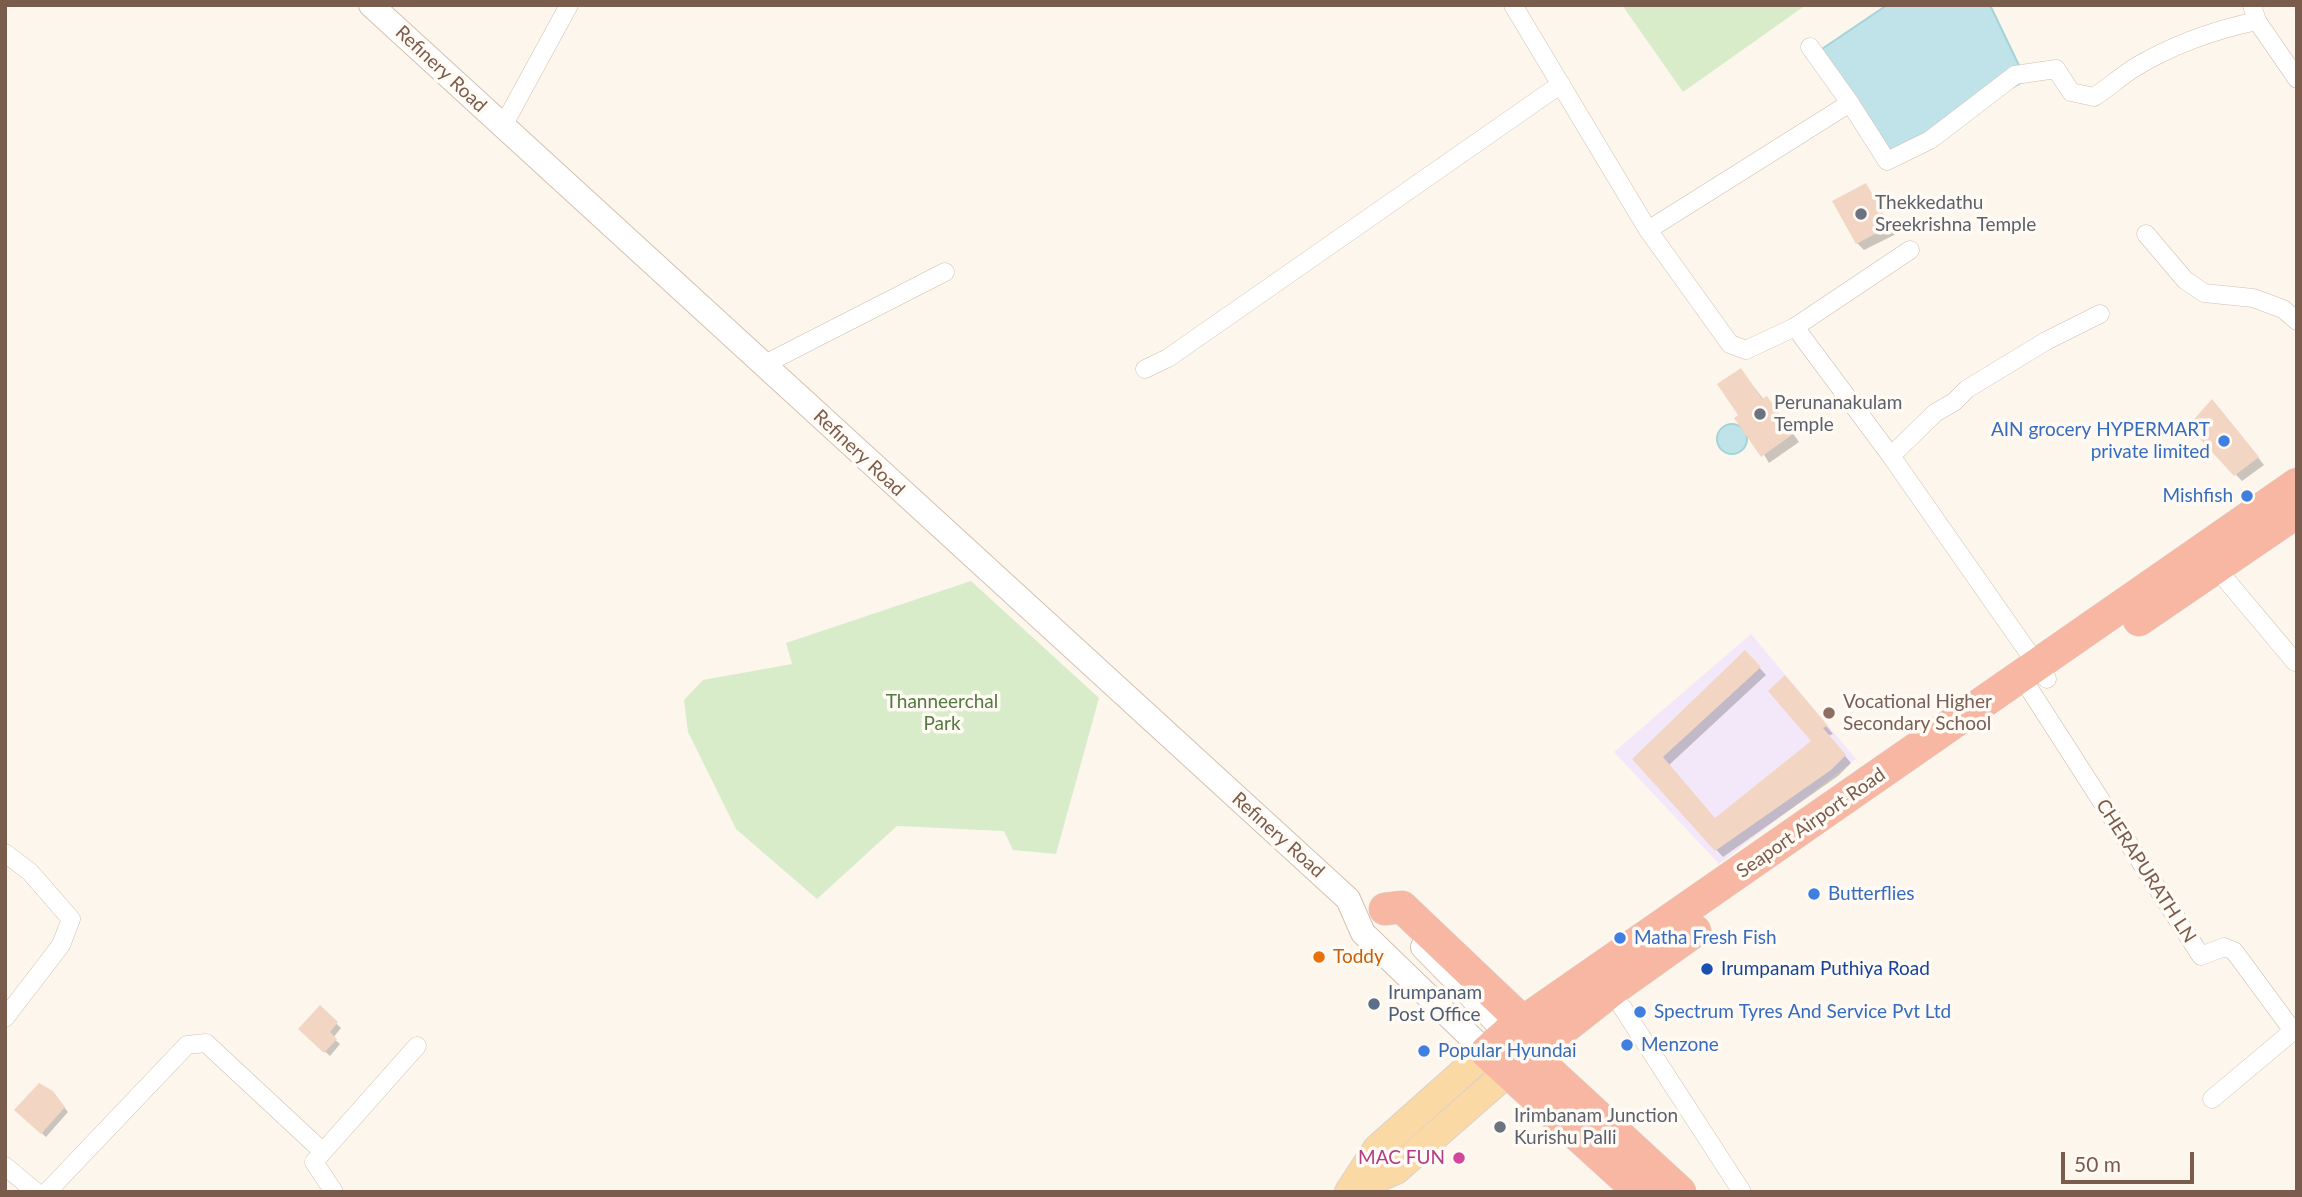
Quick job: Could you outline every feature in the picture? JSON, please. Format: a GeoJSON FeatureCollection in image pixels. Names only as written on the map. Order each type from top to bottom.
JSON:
{"type":"FeatureCollection","features":[{"type":"Feature","properties":{"kind":"highway","name":"Seaport Airport Road"},"geometry":{"type":"LineString","coordinates":[[1509,1053],[1666,951],[2297,484]]}},
{"type":"Feature","properties":{"kind":"highway","name":"Seaport Airport Road"},"geometry":{"type":"LineString","coordinates":[[1509,1053],[2038,678],[2217,569],[2297,512]]}},
{"type":"Feature","properties":{"kind":"highway"},"geometry":{"type":"LineString","coordinates":[[1385,909],[1402,906],[1509,1053],[1622,1007],[1638,994],[1666,951]]}},
{"type":"Feature","properties":{"kind":"highway","name":"Refinery Road"},"geometry":{"type":"LineString","coordinates":[[1509,1053],[1639,1191]]}},
{"type":"Feature","properties":{"kind":"highway","name":"Refinery Road"},"geometry":{"type":"LineString","coordinates":[[1509,1053],[1680,1192]]}},
{"type":"Feature","properties":{"kind":"main road","name":"Refinery Road"},"geometry":{"type":"LineString","coordinates":[[371,5],[1348,899],[1363,933],[1509,1053]]}},
{"type":"Feature","properties":{"kind":"main road","name":"Refinery Road"},"geometry":{"type":"LineString","coordinates":[[1348,899],[1385,909]]}},
{"type":"Feature","properties":{"kind":"main road","name":"Seaport Airport Road"},"geometry":{"type":"LineString","coordinates":[[1350,1190],[1377,1149],[1509,1053]]}},
{"type":"Feature","properties":{"kind":"main road","name":"Seaport Airport Road"},"geometry":{"type":"LineString","coordinates":[[1350,1190],[1396,1170],[1509,1053]]}},
{"type":"Feature","properties":{"kind":"street"},"geometry":{"type":"LineString","coordinates":[[503,126],[569,5]]}},
{"type":"Feature","properties":{"kind":"street"},"geometry":{"type":"LineString","coordinates":[[1513,5],[1648,230],[1730,344],[1746,351],[1795,327],[1910,250]]}},
{"type":"Feature","properties":{"kind":"street"},"geometry":{"type":"LineString","coordinates":[[1810,47],[1887,161],[1930,140],[2015,75],[2056,69],[2071,93],[2094,97],[2132,69],[2255,13],[2297,79]]}},
{"type":"Feature","properties":{"kind":"street"},"geometry":{"type":"LineString","coordinates":[[1145,369],[1168,358],[1561,85]]}},
{"type":"Feature","properties":{"kind":"street"},"geometry":{"type":"LineString","coordinates":[[1648,230],[1850,103]]}},
{"type":"Feature","properties":{"kind":"street"},"geometry":{"type":"LineString","coordinates":[[2146,234],[2185,280],[2204,293],[2253,298],[2283,309],[2297,321]]}},
{"type":"Feature","properties":{"kind":"street"},"geometry":{"type":"LineString","coordinates":[[763,365],[945,272]]}},
{"type":"Feature","properties":{"kind":"street"},"geometry":{"type":"LineString","coordinates":[[1891,456],[1935,413],[1954,402],[1967,389],[2046,341],[2100,314]]}},
{"type":"Feature","properties":{"kind":"street"},"geometry":{"type":"LineString","coordinates":[[1795,327],[1891,456],[2038,678]]}},
{"type":"Feature","properties":{"kind":"street"},"geometry":{"type":"LineString","coordinates":[[2217,569],[2295,662]]}},
{"type":"Feature","properties":{"kind":"street","name":"CHERAPURATH LN"},"geometry":{"type":"LineString","coordinates":[[2038,678],[2201,956],[2224,947],[2234,951],[2293,1031],[2212,1099]]}},
{"type":"Feature","properties":{"kind":"street"},"geometry":{"type":"LineString","coordinates":[[5,853],[30,872],[72,919],[61,945],[5,1018]]}},
{"type":"Feature","properties":{"kind":"street"},"geometry":{"type":"LineString","coordinates":[[1622,1007],[1742,1192]]}},
{"type":"Feature","properties":{"kind":"street"},"geometry":{"type":"LineString","coordinates":[[47,1192],[187,1045],[206,1043],[322,1151]]}},
{"type":"Feature","properties":{"kind":"street"},"geometry":{"type":"LineString","coordinates":[[334,1192],[314,1162],[417,1046]]}},
{"type":"Feature","properties":{"kind":"street"},"geometry":{"type":"LineString","coordinates":[[5,1167],[36,1192]]}},
{"type":"Feature","properties":{"kind":"shaded area"},"geometry":{"type":"Polygon","coordinates":[[[1751,634],[1856,759],[1719,864],[1614,752],[1751,634]]]}},
{"type":"Feature","properties":{"kind":"green space"},"geometry":{"type":"Polygon","coordinates":[[[1622,5],[1806,5],[1683,92],[1622,5]]]}},
{"type":"Feature","properties":{"kind":"green space","name":"Thanneerchal Park"},"geometry":{"type":"Polygon","coordinates":[[[971,581],[1099,698],[1056,854],[1013,850],[1004,831],[897,826],[817,899],[736,829],[688,732],[684,700],[703,680],[792,664],[786,643],[971,581]]]}},
{"type":"Feature","properties":{"kind":"water"},"geometry":{"type":"Polygon","coordinates":[[[1887,5],[1990,5],[2026,80],[1893,153],[1816,53],[1887,5]]]}},
{"type":"Feature","properties":{"kind":"water"},"geometry":{"type":"Polygon","coordinates":[[[1732,424],[1743,428],[1747,439],[1743,450],[1732,454],[1721,450],[1717,439],[1721,428],[1732,424]]]}},
{"type":"Feature","properties":{"kind":"building","name":"Thekkedathu Sreekrishna Temple"},"geometry":{"type":"Polygon","coordinates":[[[1866,183],[1890,226],[1856,244],[1832,201],[1866,183]]]}},
{"type":"Feature","properties":{"kind":"building","name":"Perunanakulam Temple"},"geometry":{"type":"Polygon","coordinates":[[[1741,368],[1762,399],[1767,396],[1793,434],[1761,457],[1734,418],[1738,415],[1717,384],[1741,368]]]}},
{"type":"Feature","properties":{"kind":"building","name":"AIN grocery HYPERMART private limited"},"geometry":{"type":"Polygon","coordinates":[[[2212,399],[2259,457],[2234,476],[2188,426],[2212,399]]]}},
{"type":"Feature","properties":{"kind":"building"},"geometry":{"type":"Polygon","coordinates":[[[1745,650],[1761,667],[1663,757],[1715,818],[1811,741],[1768,691],[1785,675],[1828,726],[1823,728],[1846,755],[1831,770],[1715,851],[1632,759],[1745,650]]]}},
{"type":"Feature","properties":{"kind":"building"},"geometry":{"type":"Polygon","coordinates":[[[320,1005],[338,1022],[330,1032],[337,1039],[324,1053],[298,1029],[320,1005]]]}},
{"type":"Feature","properties":{"kind":"building"},"geometry":{"type":"Polygon","coordinates":[[[39,1083],[53,1091],[65,1107],[41,1134],[14,1110],[39,1083]]]}},
{"type":"Feature","properties":{"kind":"place","name":"Thekkedathu Sreekrishna Temple"},"geometry":{"type":"Point","coordinates":[1861,214]}},
{"type":"Feature","properties":{"kind":"place","name":"Perunanakulam Temple"},"geometry":{"type":"Point","coordinates":[1760,414]}},
{"type":"Feature","properties":{"kind":"place","name":"AIN grocery HYPERMART private limited"},"geometry":{"type":"Point","coordinates":[2224,441]}},
{"type":"Feature","properties":{"kind":"place","name":"Mishfish"},"geometry":{"type":"Point","coordinates":[2247,496]}},
{"type":"Feature","properties":{"kind":"place","name":"Vocational Higher Secondary School"},"geometry":{"type":"Point","coordinates":[1829,713]}},
{"type":"Feature","properties":{"kind":"place","name":"Butterflies"},"geometry":{"type":"Point","coordinates":[1814,894]}},
{"type":"Feature","properties":{"kind":"place","name":"Matha Fresh Fish"},"geometry":{"type":"Point","coordinates":[1620,938]}},
{"type":"Feature","properties":{"kind":"place","name":"Toddy"},"geometry":{"type":"Point","coordinates":[1319,957]}},
{"type":"Feature","properties":{"kind":"place","name":"Irumpanam Puthiya Road"},"geometry":{"type":"Point","coordinates":[1707,969]}},
{"type":"Feature","properties":{"kind":"place","name":"Irumpanam Post Office"},"geometry":{"type":"Point","coordinates":[1374,1004]}},
{"type":"Feature","properties":{"kind":"place","name":"Spectrum Tyres And Service Pvt Ltd"},"geometry":{"type":"Point","coordinates":[1640,1012]}},
{"type":"Feature","properties":{"kind":"place","name":"Menzone"},"geometry":{"type":"Point","coordinates":[1627,1045]}},
{"type":"Feature","properties":{"kind":"place","name":"Popular Hyundai"},"geometry":{"type":"Point","coordinates":[1424,1051]}},
{"type":"Feature","properties":{"kind":"place","name":"Irimbanam Junction Kurishu Palli"},"geometry":{"type":"Point","coordinates":[1500,1127]}},
{"type":"Feature","properties":{"kind":"place","name":"MAC FUN"},"geometry":{"type":"Point","coordinates":[1459,1158]}}]}
